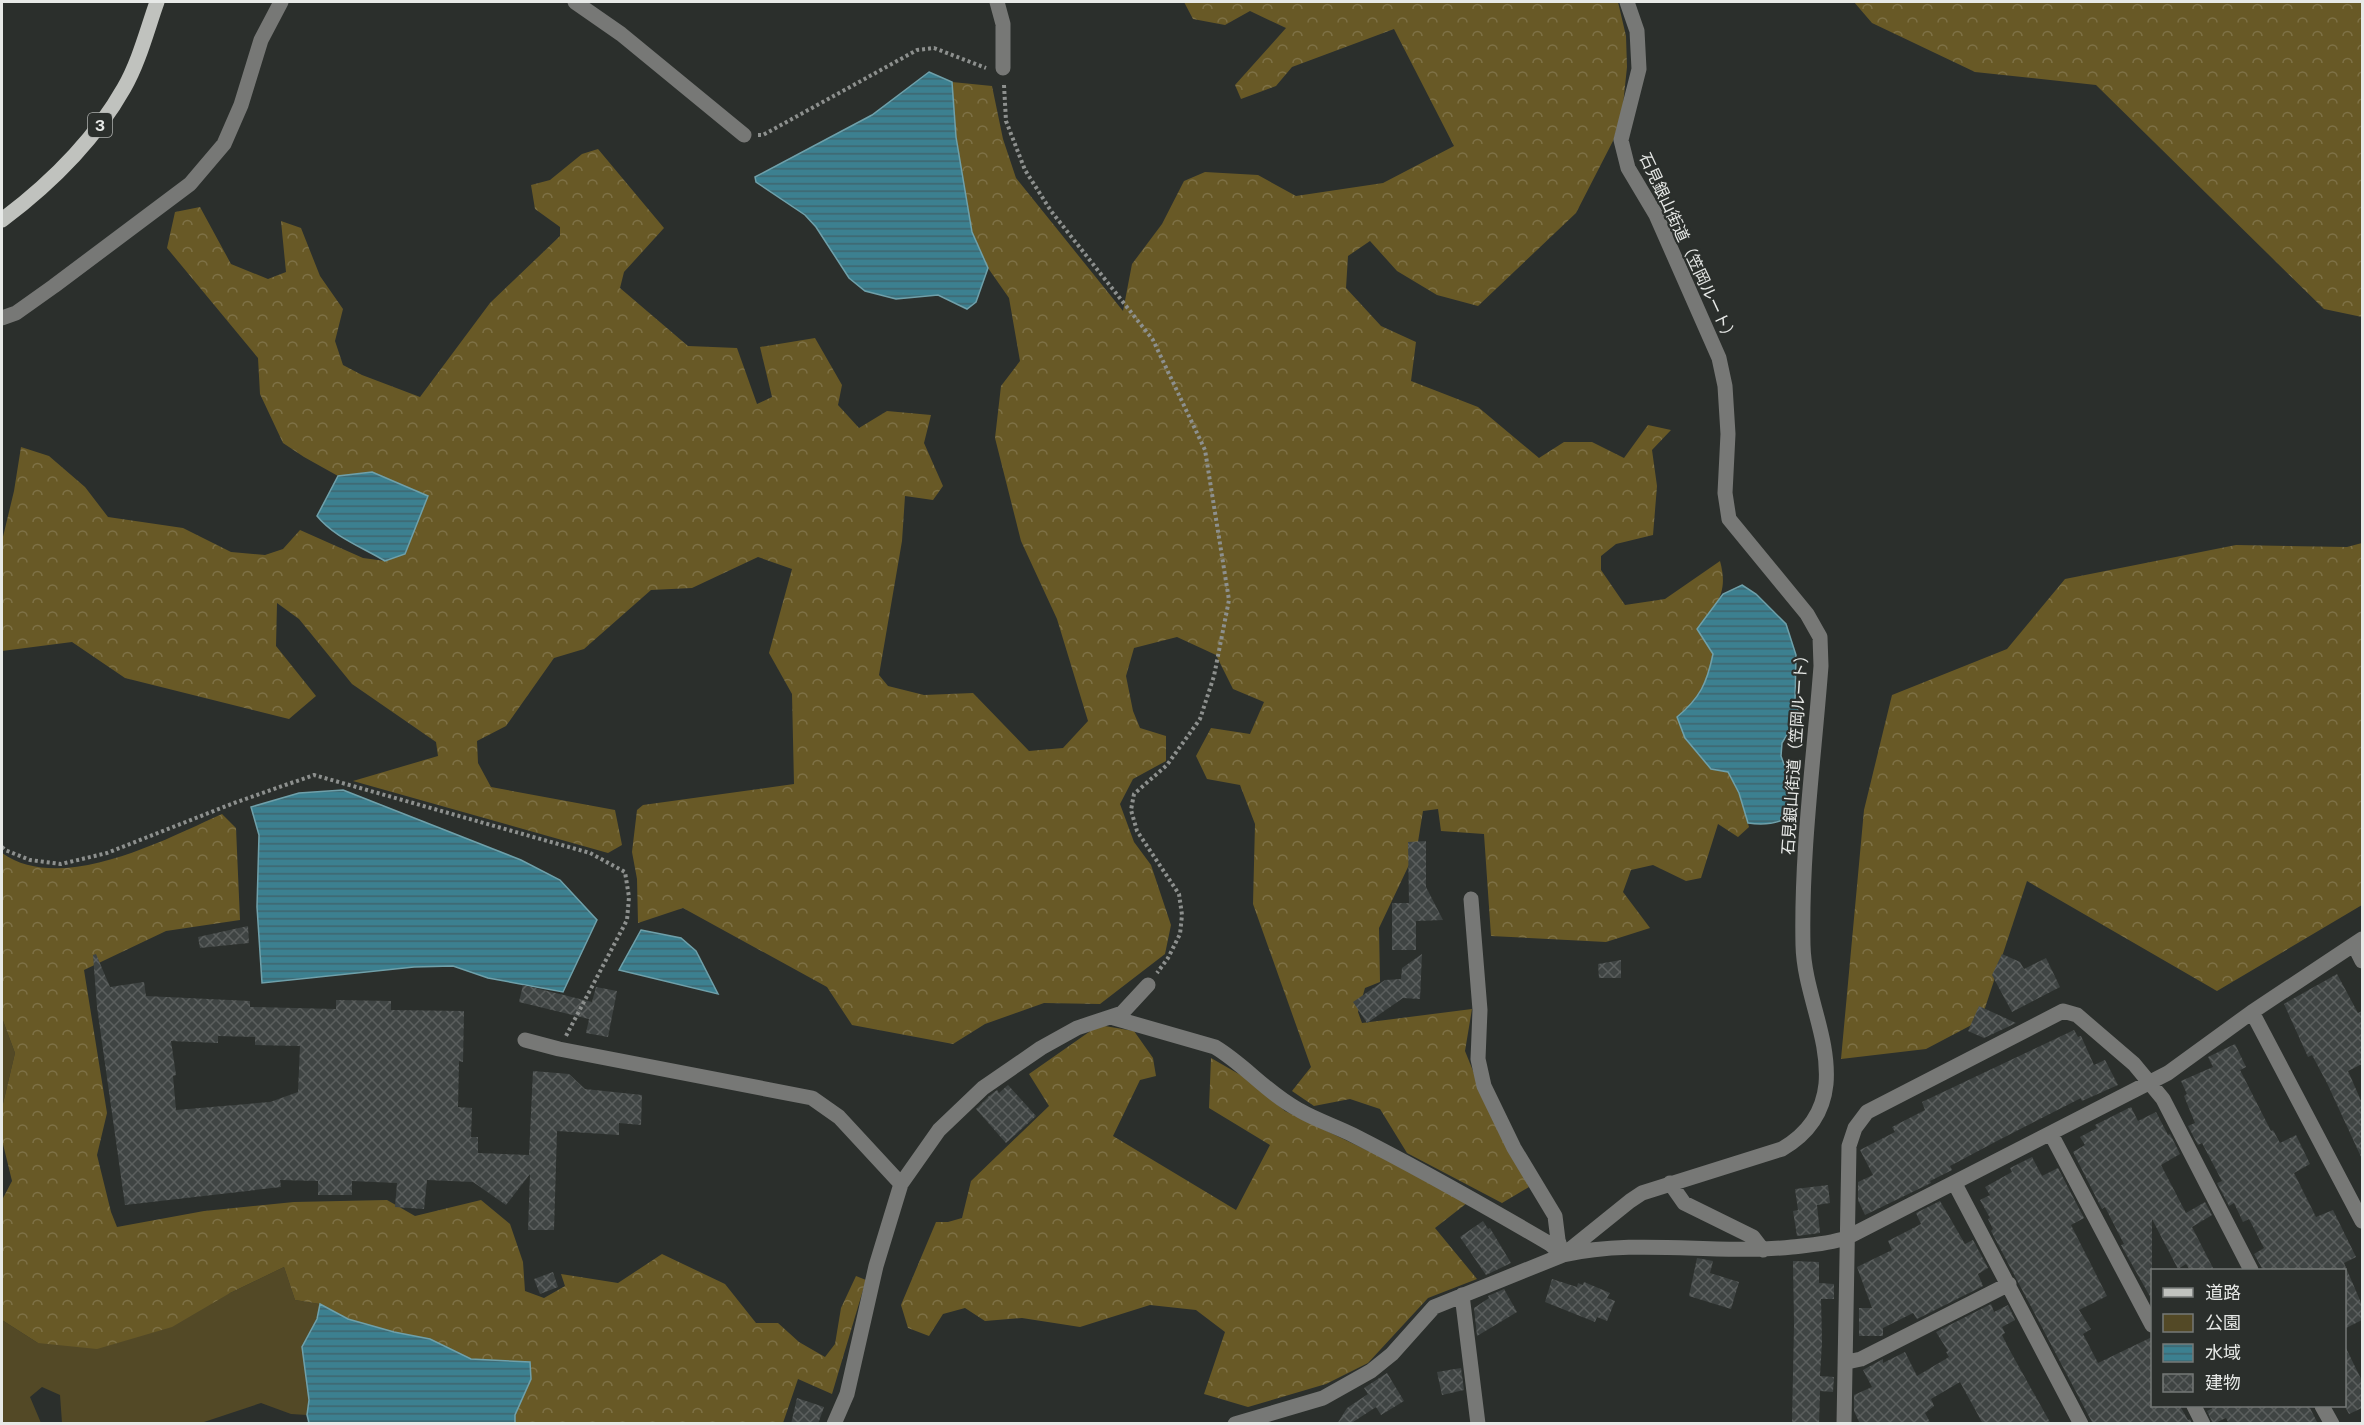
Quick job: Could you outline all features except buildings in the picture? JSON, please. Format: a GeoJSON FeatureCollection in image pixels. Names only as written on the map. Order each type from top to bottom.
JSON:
{"type":"FeatureCollection","features":[{"type":"Feature","properties":{"kind":"main road","name":"3"},"geometry":{"type":"LineString","coordinates":[[2,220],[32,198],[68,163],[99,128],[125,87],[158,2]]}},
{"type":"Feature","properties":{"kind":"street"},"geometry":{"type":"LineString","coordinates":[[2,318],[16,313],[54,286],[190,184],[224,144],[241,105],[261,40],[281,2]]}},
{"type":"Feature","properties":{"kind":"street"},"geometry":{"type":"LineString","coordinates":[[575,2],[621,34],[744,135]]}},
{"type":"Feature","properties":{"kind":"street"},"geometry":{"type":"LineString","coordinates":[[997,2],[1004,24],[1003,68]]}},
{"type":"Feature","properties":{"kind":"street","name":"石見銀山街道（笠岡ルート）"},"geometry":{"type":"LineString","coordinates":[[1563,1255],[1642,1193],[1782,1149],[1799,1139],[1818,1113],[1826,1086],[1827,1060],[1806,973],[1803,946],[1805,868],[1821,666],[1820,637],[1807,614],[1729,519],[1725,492],[1728,425],[1725,386],[1719,358],[1656,215],[1628,168],[1621,140],[1639,69],[1637,31],[1627,2]]}},
{"type":"Feature","properties":{"kind":"street"},"geometry":{"type":"LineString","coordinates":[[1471,899],[1480,1010],[1478,1059],[1484,1086],[1514,1148],[1556,1216],[1563,1255]]}},
{"type":"Feature","properties":{"kind":"street"},"geometry":{"type":"LineString","coordinates":[[1235,1424],[1323,1398],[1371,1371],[1392,1354],[1434,1307],[1461,1294],[1563,1255],[1583,1250],[1622,1248],[1763,1250],[1830,1244],[1846,1238],[2168,1073],[2252,1012],[2358,942],[2362,961]]}},
{"type":"Feature","properties":{"kind":"street"},"geometry":{"type":"LineString","coordinates":[[834,1424],[847,1394],[876,1266],[901,1184],[939,1130],[983,1088],[1041,1048],[1077,1028],[1114,1018],[1122,1013],[1148,986]]}},
{"type":"Feature","properties":{"kind":"street"},"geometry":{"type":"LineString","coordinates":[[1844,1424],[1849,1146],[1856,1128],[1867,1112],[2063,1011],[2077,1015],[2134,1064],[2151,1082],[2163,1099],[2250,1269]]}},
{"type":"Feature","properties":{"kind":"street"},"geometry":{"type":"LineString","coordinates":[[2252,1012],[2362,1221]]}},
{"type":"Feature","properties":{"kind":"street"},"geometry":{"type":"LineString","coordinates":[[1114,1018],[1215,1047],[1228,1055],[1262,1086],[1299,1110],[1337,1126],[1443,1182],[1550,1244],[1563,1255]]}},
{"type":"Feature","properties":{"kind":"street"},"geometry":{"type":"LineString","coordinates":[[525,1040],[559,1049],[812,1098],[839,1117],[901,1184]]}},
{"type":"Feature","properties":{"kind":"street"},"geometry":{"type":"LineString","coordinates":[[2051,1134],[2151,1323]]}},
{"type":"Feature","properties":{"kind":"street"},"geometry":{"type":"LineString","coordinates":[[1670,1183],[1684,1203],[1753,1237],[1763,1250]]}},
{"type":"Feature","properties":{"kind":"street"},"geometry":{"type":"LineString","coordinates":[[1955,1184],[2009,1284],[2078,1423]]}},
{"type":"Feature","properties":{"kind":"street"},"geometry":{"type":"LineString","coordinates":[[1846,1362],[1861,1359],[2009,1284]]}},
{"type":"Feature","properties":{"kind":"street"},"geometry":{"type":"LineString","coordinates":[[1461,1294],[1478,1424]]}},
{"type":"Feature","properties":{"kind":"street"},"geometry":{"type":"LineString","coordinates":[[2195,1407],[2204,1424]]}},
{"type":"Feature","properties":{"kind":"street"},"geometry":{"type":"LineString","coordinates":[[2323,1407],[2332,1424]]}},
{"type":"Feature","properties":{"kind":"path"},"geometry":{"type":"LineString","coordinates":[[744,135],[763,135],[917,50],[934,48],[986,68],[1003,68],[1006,121],[1025,170],[1051,211],[1153,340],[1205,450],[1229,600],[1214,676],[1200,719],[1167,765],[1134,795],[1131,810],[1137,831],[1179,894],[1182,915],[1180,934],[1168,958],[1148,986]]}},
{"type":"Feature","properties":{"kind":"path"},"geometry":{"type":"LineString","coordinates":[[2,846],[5,850],[30,860],[61,864],[107,853],[234,802],[314,775],[590,853],[625,873],[629,897],[627,920],[559,1049]]}},
{"type":"Feature","properties":{"kind":"green space"},"geometry":{"type":"Polygon","coordinates":[[[1184,2],[1618,2],[1626,36],[1627,67],[1623,105],[1614,139],[1576,213],[1478,306],[1437,295],[1397,271],[1370,241],[1348,256],[1346,288],[1381,326],[1416,342],[1411,381],[1478,407],[1539,458],[1564,442],[1592,442],[1624,458],[1648,425],[1671,430],[1652,450],[1657,486],[1653,535],[1616,544],[1601,556],[1601,570],[1625,605],[1665,599],[1720,561],[1722,572],[1723,582],[1719,598],[1698,629],[1713,654],[1708,678],[1694,703],[1685,739],[1711,769],[1728,772],[1739,793],[1749,827],[1738,837],[1718,824],[1701,878],[1686,881],[1653,865],[1631,870],[1623,892],[1650,928],[1606,942],[1491,936],[1484,834],[1441,831],[1438,809],[1423,811],[1417,848],[1379,928],[1380,982],[1365,988],[1358,1012],[1362,1023],[1472,1009],[1465,1051],[1490,1113],[1529,1187],[1502,1203],[1407,1153],[1380,1109],[1350,1099],[1314,1106],[1292,1091],[1311,1067],[1253,904],[1255,824],[1240,785],[1207,779],[1196,756],[1211,728],[1250,734],[1264,702],[1233,689],[1216,655],[1177,637],[1134,648],[1126,676],[1133,711],[1140,728],[1166,736],[1166,761],[1133,779],[1120,804],[1134,842],[1151,865],[1171,925],[1165,954],[1100,1004],[1044,1003],[985,1024],[953,1044],[852,1025],[827,987],[683,908],[638,923],[637,879],[632,852],[637,810],[643,805],[794,784],[792,694],[769,653],[792,569],[758,557],[692,588],[651,590],[584,649],[554,658],[506,726],[477,741],[478,763],[491,787],[615,810],[622,845],[608,853],[353,781],[438,756],[436,742],[352,684],[299,619],[277,603],[276,646],[316,696],[289,719],[125,678],[72,642],[2,651],[2,541],[14,491],[21,447],[49,456],[85,487],[108,517],[183,528],[231,552],[265,555],[283,549],[300,530],[363,558],[385,561],[428,496],[372,472],[338,476],[283,443],[260,394],[258,358],[167,248],[175,212],[200,207],[231,264],[268,279],[286,272],[281,221],[301,228],[320,276],[343,309],[335,341],[343,365],[362,375],[420,397],[490,303],[560,236],[560,227],[535,209],[531,185],[550,180],[582,154],[598,149],[664,228],[624,272],[620,288],[688,346],[737,348],[757,404],[772,397],[760,347],[815,338],[842,385],[838,405],[859,428],[887,411],[931,415],[924,443],[943,486],[933,500],[905,496],[902,541],[879,675],[888,686],[924,695],[973,693],[1029,751],[1063,748],[1088,721],[1057,619],[1021,541],[995,438],[1001,386],[1020,361],[1009,298],[988,268],[972,232],[956,137],[952,82],[992,86],[1003,139],[1016,178],[1123,311],[1132,264],[1162,224],[1184,181],[1205,172],[1258,175],[1296,196],[1383,183],[1454,146],[1394,29],[1292,67],[1276,86],[1241,99],[1235,85],[1286,28],[1250,11],[1225,25],[1193,19],[1184,2]]]}},
{"type":"Feature","properties":{"kind":"green space"},"geometry":{"type":"Polygon","coordinates":[[[1854,2],[2362,2],[2362,317],[2324,309],[2096,85],[1975,72],[1872,23],[1854,2]]]}},
{"type":"Feature","properties":{"kind":"green space"},"geometry":{"type":"Polygon","coordinates":[[[2362,543],[2362,905],[2217,991],[2027,881],[1981,1020],[1926,1049],[1841,1059],[1864,810],[1892,695],[2007,649],[2065,579],[2236,545],[2347,547],[2362,543]]]}},
{"type":"Feature","properties":{"kind":"green space"},"geometry":{"type":"Polygon","coordinates":[[[222,814],[236,828],[240,920],[166,931],[84,970],[107,1113],[97,1155],[117,1227],[204,1211],[294,1202],[387,1200],[415,1216],[481,1200],[510,1224],[523,1262],[525,1291],[544,1298],[565,1286],[561,1274],[618,1283],[662,1254],[725,1284],[756,1323],[778,1323],[799,1342],[825,1357],[835,1344],[841,1308],[856,1276],[866,1280],[832,1394],[798,1379],[783,1423],[515,1423],[515,1415],[531,1379],[530,1362],[471,1359],[430,1339],[348,1319],[320,1304],[295,1300],[284,1267],[230,1293],[172,1327],[97,1349],[38,1343],[2,1320],[2,1200],[12,1181],[2,1140],[2,1108],[15,1053],[2,1018],[2,853],[26,864],[53,868],[82,866],[142,849],[222,814]]]}},
{"type":"Feature","properties":{"kind":"green space"},"geometry":{"type":"Polygon","coordinates":[[[2,1018],[15,1053],[2,1108],[2,1018]]]}},
{"type":"Feature","properties":{"kind":"green space"},"geometry":{"type":"Polygon","coordinates":[[[1099,1025],[1134,1031],[1153,1058],[1156,1076],[1140,1080],[1113,1136],[1236,1210],[1270,1145],[1209,1108],[1211,1058],[1244,1077],[1285,1111],[1408,1170],[1467,1203],[1435,1228],[1477,1279],[1428,1298],[1368,1363],[1326,1384],[1248,1407],[1204,1394],[1225,1332],[1196,1310],[1150,1305],[1080,1327],[1022,1318],[985,1321],[965,1308],[943,1314],[929,1336],[908,1328],[901,1305],[936,1222],[948,1222],[962,1218],[971,1181],[1049,1106],[1029,1074],[1099,1025]]]}},
{"type":"Feature","properties":{"kind":"green space"},"geometry":{"type":"Polygon","coordinates":[[[284,1267],[295,1300],[320,1304],[317,1319],[302,1347],[309,1400],[307,1415],[291,1414],[261,1403],[201,1423],[62,1423],[60,1395],[42,1387],[30,1397],[41,1423],[5,1423],[2,1421],[2,1320],[38,1343],[230,1293],[284,1267]]]}},
{"type":"Feature","properties":{"kind":"water"},"geometry":{"type":"Polygon","coordinates":[[[929,72],[952,82],[956,137],[972,232],[988,268],[976,302],[967,309],[938,295],[896,299],[865,291],[849,278],[816,227],[805,215],[756,182],[755,177],[872,115],[929,72]]]}},
{"type":"Feature","properties":{"kind":"water"},"geometry":{"type":"Polygon","coordinates":[[[372,472],[428,496],[405,554],[385,561],[340,536],[317,516],[338,476],[372,472]]]}},
{"type":"Feature","properties":{"kind":"water"},"geometry":{"type":"Polygon","coordinates":[[[1742,585],[1756,594],[1786,624],[1796,655],[1795,703],[1803,722],[1792,726],[1782,743],[1781,756],[1794,792],[1790,816],[1770,823],[1748,823],[1739,793],[1728,772],[1711,769],[1685,738],[1677,717],[1697,696],[1711,664],[1713,654],[1697,629],[1723,594],[1742,585]]]}},
{"type":"Feature","properties":{"kind":"water"},"geometry":{"type":"Polygon","coordinates":[[[343,790],[521,860],[560,880],[597,920],[563,992],[488,978],[453,966],[414,967],[262,983],[257,907],[259,835],[251,807],[299,793],[343,790]]]}},
{"type":"Feature","properties":{"kind":"water"},"geometry":{"type":"Polygon","coordinates":[[[641,930],[681,938],[696,951],[718,994],[619,970],[641,930]]]}},
{"type":"Feature","properties":{"kind":"water"},"geometry":{"type":"Polygon","coordinates":[[[320,1304],[348,1319],[430,1339],[471,1359],[530,1362],[531,1379],[515,1415],[515,1423],[309,1423],[307,1415],[309,1400],[302,1347],[317,1319],[320,1304]]]}}]}
